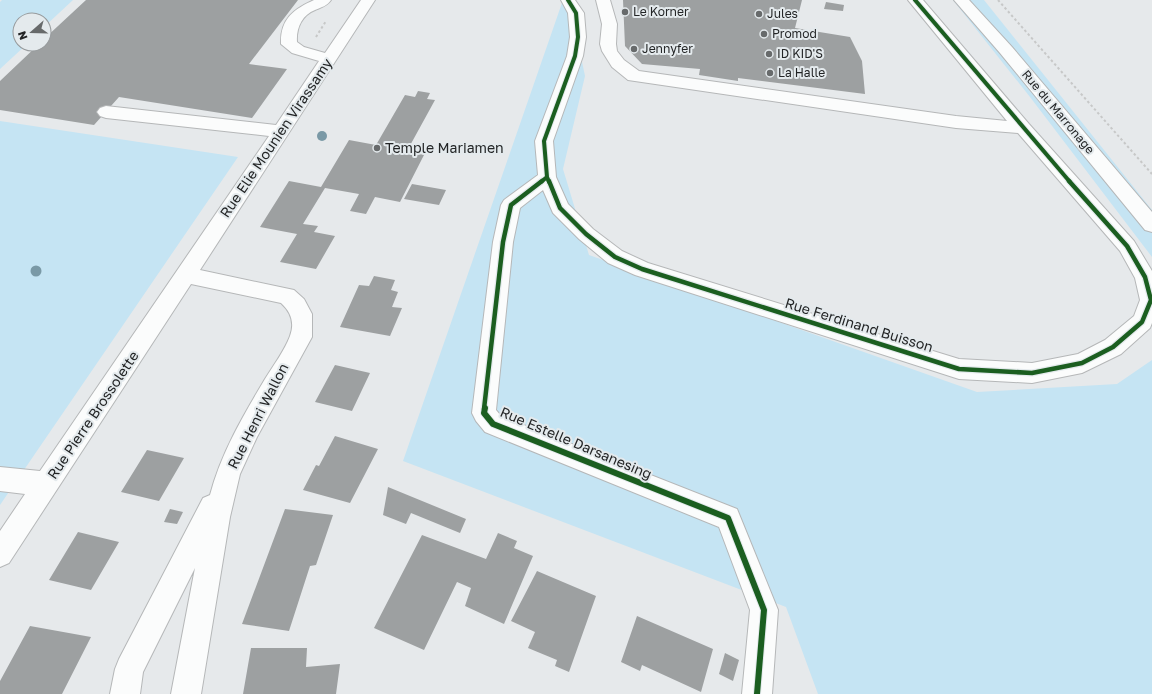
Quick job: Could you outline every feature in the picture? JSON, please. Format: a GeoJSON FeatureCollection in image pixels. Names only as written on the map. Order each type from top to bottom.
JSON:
{"type":"FeatureCollection","features":[{"type":"Feature","properties":{"kind":"street"},"geometry":{"type":"LineString","coordinates":[[324,0],[300,12],[291,25],[288,36],[289,44],[298,50],[329,59]]}},
{"type":"Feature","properties":{"kind":"street","name":"Rue Elie Mounien Virassamy"},"geometry":{"type":"LineString","coordinates":[[185,275],[368,0]]}},
{"type":"Feature","properties":{"kind":"street","name":"Rue Ferdinand Buisson"},"geometry":{"type":"LineString","coordinates":[[568,0],[576,13],[578,36],[575,56],[544,141],[547,177],[560,208],[586,234],[615,257],[642,269],[959,369],[1032,373],[1082,363],[1113,347],[1142,322],[1151,300],[1145,277],[1127,246],[1023,128],[915,0]]}},
{"type":"Feature","properties":{"kind":"street"},"geometry":{"type":"LineString","coordinates":[[603,0],[610,26],[608,45],[611,55],[616,63],[634,76],[956,122],[1023,128]]}},
{"type":"Feature","properties":{"kind":"street","name":"Rue du Marronage"},"geometry":{"type":"LineString","coordinates":[[962,0],[1006,50],[1152,225]]}},
{"type":"Feature","properties":{"kind":"street"},"geometry":{"type":"LineString","coordinates":[[106,112],[281,131]]}},
{"type":"Feature","properties":{"kind":"street","name":"Rue Estelle Darsanesing"},"geometry":{"type":"LineString","coordinates":[[547,177],[510,205],[503,242],[484,412],[493,424],[728,518],[764,610],[756,694]]}},
{"type":"Feature","properties":{"kind":"street","name":"Rue Henri Wallon"},"geometry":{"type":"LineString","coordinates":[[185,275],[287,296],[298,306],[303,319],[301,337],[248,430],[228,474],[216,517],[186,694]]}},
{"type":"Feature","properties":{"kind":"street","name":"Rue Pierre Brossolette"},"geometry":{"type":"LineString","coordinates":[[0,554],[185,275]]}},
{"type":"Feature","properties":{"kind":"street"},"geometry":{"type":"LineString","coordinates":[[125,694],[129,668],[228,474]]}},
{"type":"Feature","properties":{"kind":"street"},"geometry":{"type":"LineString","coordinates":[[0,480],[46,484]]}},
{"type":"Feature","properties":{"kind":"path"},"geometry":{"type":"LineString","coordinates":[[998,0],[1152,174]]}},
{"type":"Feature","properties":{"kind":"shaded area"},"geometry":{"type":"Polygon","coordinates":[[[2,0],[73,0],[52,20],[52,12],[12,12],[12,52],[18,52],[0,69],[0,2],[2,0]]]}},
{"type":"Feature","properties":{"kind":"shaded area"},"geometry":{"type":"Polygon","coordinates":[[[563,0],[569,0],[585,76],[563,169],[589,255],[977,392],[1117,384],[1152,360],[1152,694],[818,694],[786,607],[403,461],[563,0]]]}},
{"type":"Feature","properties":{"kind":"shaded area"},"geometry":{"type":"Polygon","coordinates":[[[953,0],[984,0],[1152,210],[1152,257],[1030,97],[953,0]]]}},
{"type":"Feature","properties":{"kind":"shaded area"},"geometry":{"type":"Polygon","coordinates":[[[0,121],[238,157],[0,505],[0,121]]]}},
{"type":"Feature","properties":{"kind":"building"},"geometry":{"type":"Polygon","coordinates":[[[86,0],[298,0],[249,64],[287,69],[252,118],[119,97],[94,125],[0,110],[0,81],[31,52],[52,52],[52,32],[86,0]]]}},
{"type":"Feature","properties":{"kind":"building"},"geometry":{"type":"Polygon","coordinates":[[[623,0],[802,0],[795,28],[850,37],[862,61],[865,94],[738,78],[738,81],[699,75],[700,69],[642,64],[625,46],[623,0]]]}},
{"type":"Feature","properties":{"kind":"building"},"geometry":{"type":"Polygon","coordinates":[[[826,2],[844,5],[843,11],[824,9],[826,2]]]}},
{"type":"Feature","properties":{"kind":"building","name":"Temple Mariamen"},"geometry":{"type":"Polygon","coordinates":[[[418,91],[430,93],[427,99],[435,100],[407,151],[424,155],[400,202],[375,197],[366,214],[350,211],[359,194],[325,188],[303,224],[318,226],[314,232],[335,236],[316,269],[280,262],[297,234],[260,227],[289,181],[321,187],[349,140],[376,145],[405,95],[415,97],[418,91]]]}},
{"type":"Feature","properties":{"kind":"building"},"geometry":{"type":"Polygon","coordinates":[[[412,184],[446,190],[439,205],[404,199],[412,184]]]}},
{"type":"Feature","properties":{"kind":"building"},"geometry":{"type":"Polygon","coordinates":[[[374,276],[395,280],[391,290],[398,292],[392,307],[402,308],[390,336],[340,327],[359,285],[369,286],[374,276]]]}},
{"type":"Feature","properties":{"kind":"building"},"geometry":{"type":"Polygon","coordinates":[[[335,365],[370,373],[352,411],[315,402],[335,365]]]}},
{"type":"Feature","properties":{"kind":"building"},"geometry":{"type":"Polygon","coordinates":[[[335,436],[378,449],[350,503],[303,490],[316,465],[319,466],[335,436]]]}},
{"type":"Feature","properties":{"kind":"building"},"geometry":{"type":"Polygon","coordinates":[[[147,450],[184,458],[159,501],[121,492],[147,450]]]}},
{"type":"Feature","properties":{"kind":"building"},"geometry":{"type":"Polygon","coordinates":[[[388,487],[466,519],[460,533],[411,513],[406,524],[383,515],[388,487]]]}},
{"type":"Feature","properties":{"kind":"building"},"geometry":{"type":"Polygon","coordinates":[[[170,509],[183,512],[177,524],[164,522],[170,509]]]}},
{"type":"Feature","properties":{"kind":"building"},"geometry":{"type":"Polygon","coordinates":[[[285,509],[333,515],[316,565],[310,566],[289,631],[242,624],[285,509]]]}},
{"type":"Feature","properties":{"kind":"building"},"geometry":{"type":"Polygon","coordinates":[[[78,532],[119,542],[91,590],[49,580],[78,532]]]}},
{"type":"Feature","properties":{"kind":"building"},"geometry":{"type":"Polygon","coordinates":[[[498,533],[517,541],[514,548],[533,556],[504,624],[465,606],[471,588],[457,582],[424,650],[374,628],[422,535],[486,559],[498,533]]]}},
{"type":"Feature","properties":{"kind":"building"},"geometry":{"type":"Polygon","coordinates":[[[537,571],[596,596],[569,672],[555,666],[557,660],[528,648],[535,632],[511,621],[537,571]]]}},
{"type":"Feature","properties":{"kind":"building"},"geometry":{"type":"Polygon","coordinates":[[[637,616],[713,649],[701,692],[642,665],[640,671],[621,662],[637,616]]]}},
{"type":"Feature","properties":{"kind":"building"},"geometry":{"type":"Polygon","coordinates":[[[30,626],[91,637],[62,694],[0,694],[0,681],[30,626]]]}},
{"type":"Feature","properties":{"kind":"building"},"geometry":{"type":"Polygon","coordinates":[[[251,648],[307,648],[306,667],[340,664],[336,694],[243,694],[251,648]]]}},
{"type":"Feature","properties":{"kind":"building"},"geometry":{"type":"Polygon","coordinates":[[[725,653],[739,660],[733,681],[719,674],[725,653]]]}},
{"type":"Feature","properties":{"kind":"cycle path"},"geometry":{"type":"LineString","coordinates":[[568,0],[576,13],[578,37],[575,56],[544,141],[547,177],[560,208],[586,234],[615,257],[642,269],[959,369],[1032,373],[1082,363],[1113,347],[1142,322],[1151,300],[1145,277],[1127,246],[1023,128],[915,0]]}},
{"type":"Feature","properties":{"kind":"cycle path"},"geometry":{"type":"LineString","coordinates":[[547,177],[511,205],[503,242],[484,413],[493,424],[728,518],[764,610],[757,694]]}},
{"type":"Feature","properties":{"kind":"place","name":"Le Korner"},"geometry":{"type":"Point","coordinates":[625,12]}},
{"type":"Feature","properties":{"kind":"place","name":"Jules"},"geometry":{"type":"Point","coordinates":[759,14]}},
{"type":"Feature","properties":{"kind":"place","name":"Promod"},"geometry":{"type":"Point","coordinates":[764,34]}},
{"type":"Feature","properties":{"kind":"place","name":"Jennyfer"},"geometry":{"type":"Point","coordinates":[634,49]}},
{"type":"Feature","properties":{"kind":"place","name":"ID KID'S"},"geometry":{"type":"Point","coordinates":[769,54]}},
{"type":"Feature","properties":{"kind":"place","name":"La Halle"},"geometry":{"type":"Point","coordinates":[770,73]}},
{"type":"Feature","properties":{"kind":"place","name":"Temple Mariamen"},"geometry":{"type":"Point","coordinates":[377,148]}}]}
